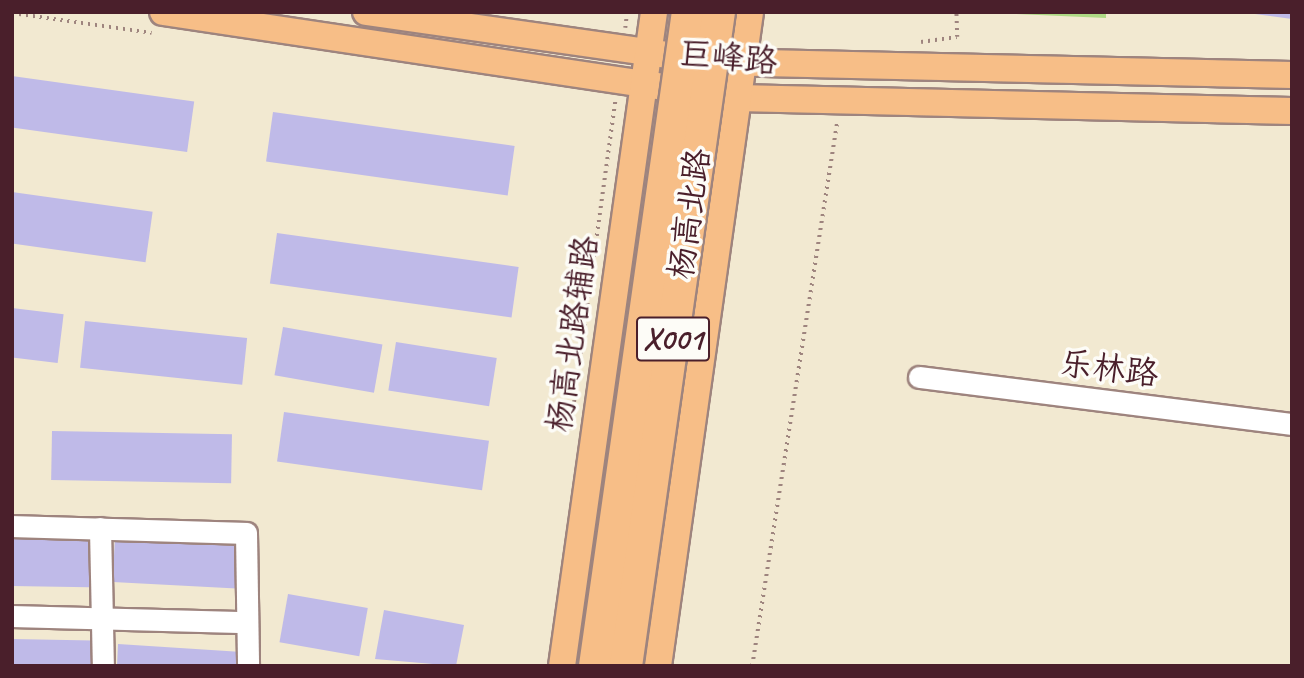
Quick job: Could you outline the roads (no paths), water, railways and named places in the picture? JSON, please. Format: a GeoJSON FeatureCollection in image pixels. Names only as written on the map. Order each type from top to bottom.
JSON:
{"type":"FeatureCollection","features":[{"type":"Feature","properties":{"kind":"highway","name":"杨高北路"},"geometry":{"type":"LineString","coordinates":[[595,666],[688,12]]}},
{"type":"Feature","properties":{"kind":"highway","name":"杨高北路"},"geometry":{"type":"LineString","coordinates":[[626,666],[719,12]]}},
{"type":"Feature","properties":{"kind":"main road","name":"巨峰路"},"geometry":{"type":"LineString","coordinates":[[163,12],[738,98],[1292,111]]}},
{"type":"Feature","properties":{"kind":"main road","name":"巨峰路"},"geometry":{"type":"LineString","coordinates":[[366,12],[636,50],[743,62],[1292,75]]}},
{"type":"Feature","properties":{"kind":"main road","name":"杨高北路辅路"},"geometry":{"type":"LineString","coordinates":[[562,666],[643,85],[636,50],[654,12]]}},
{"type":"Feature","properties":{"kind":"main road","name":"X001"},"geometry":{"type":"LineString","coordinates":[[658,666],[750,12]]}},
{"type":"Feature","properties":{"kind":"street","name":"乐林路"},"geometry":{"type":"LineString","coordinates":[[919,377],[1292,424]]}},
{"type":"Feature","properties":{"kind":"street"},"geometry":{"type":"LineString","coordinates":[[12,526],[246,533],[248,666]]}},
{"type":"Feature","properties":{"kind":"street"},"geometry":{"type":"LineString","coordinates":[[100,528],[103,666]]}},
{"type":"Feature","properties":{"kind":"street"},"geometry":{"type":"LineString","coordinates":[[12,616],[247,622]]}}]}
